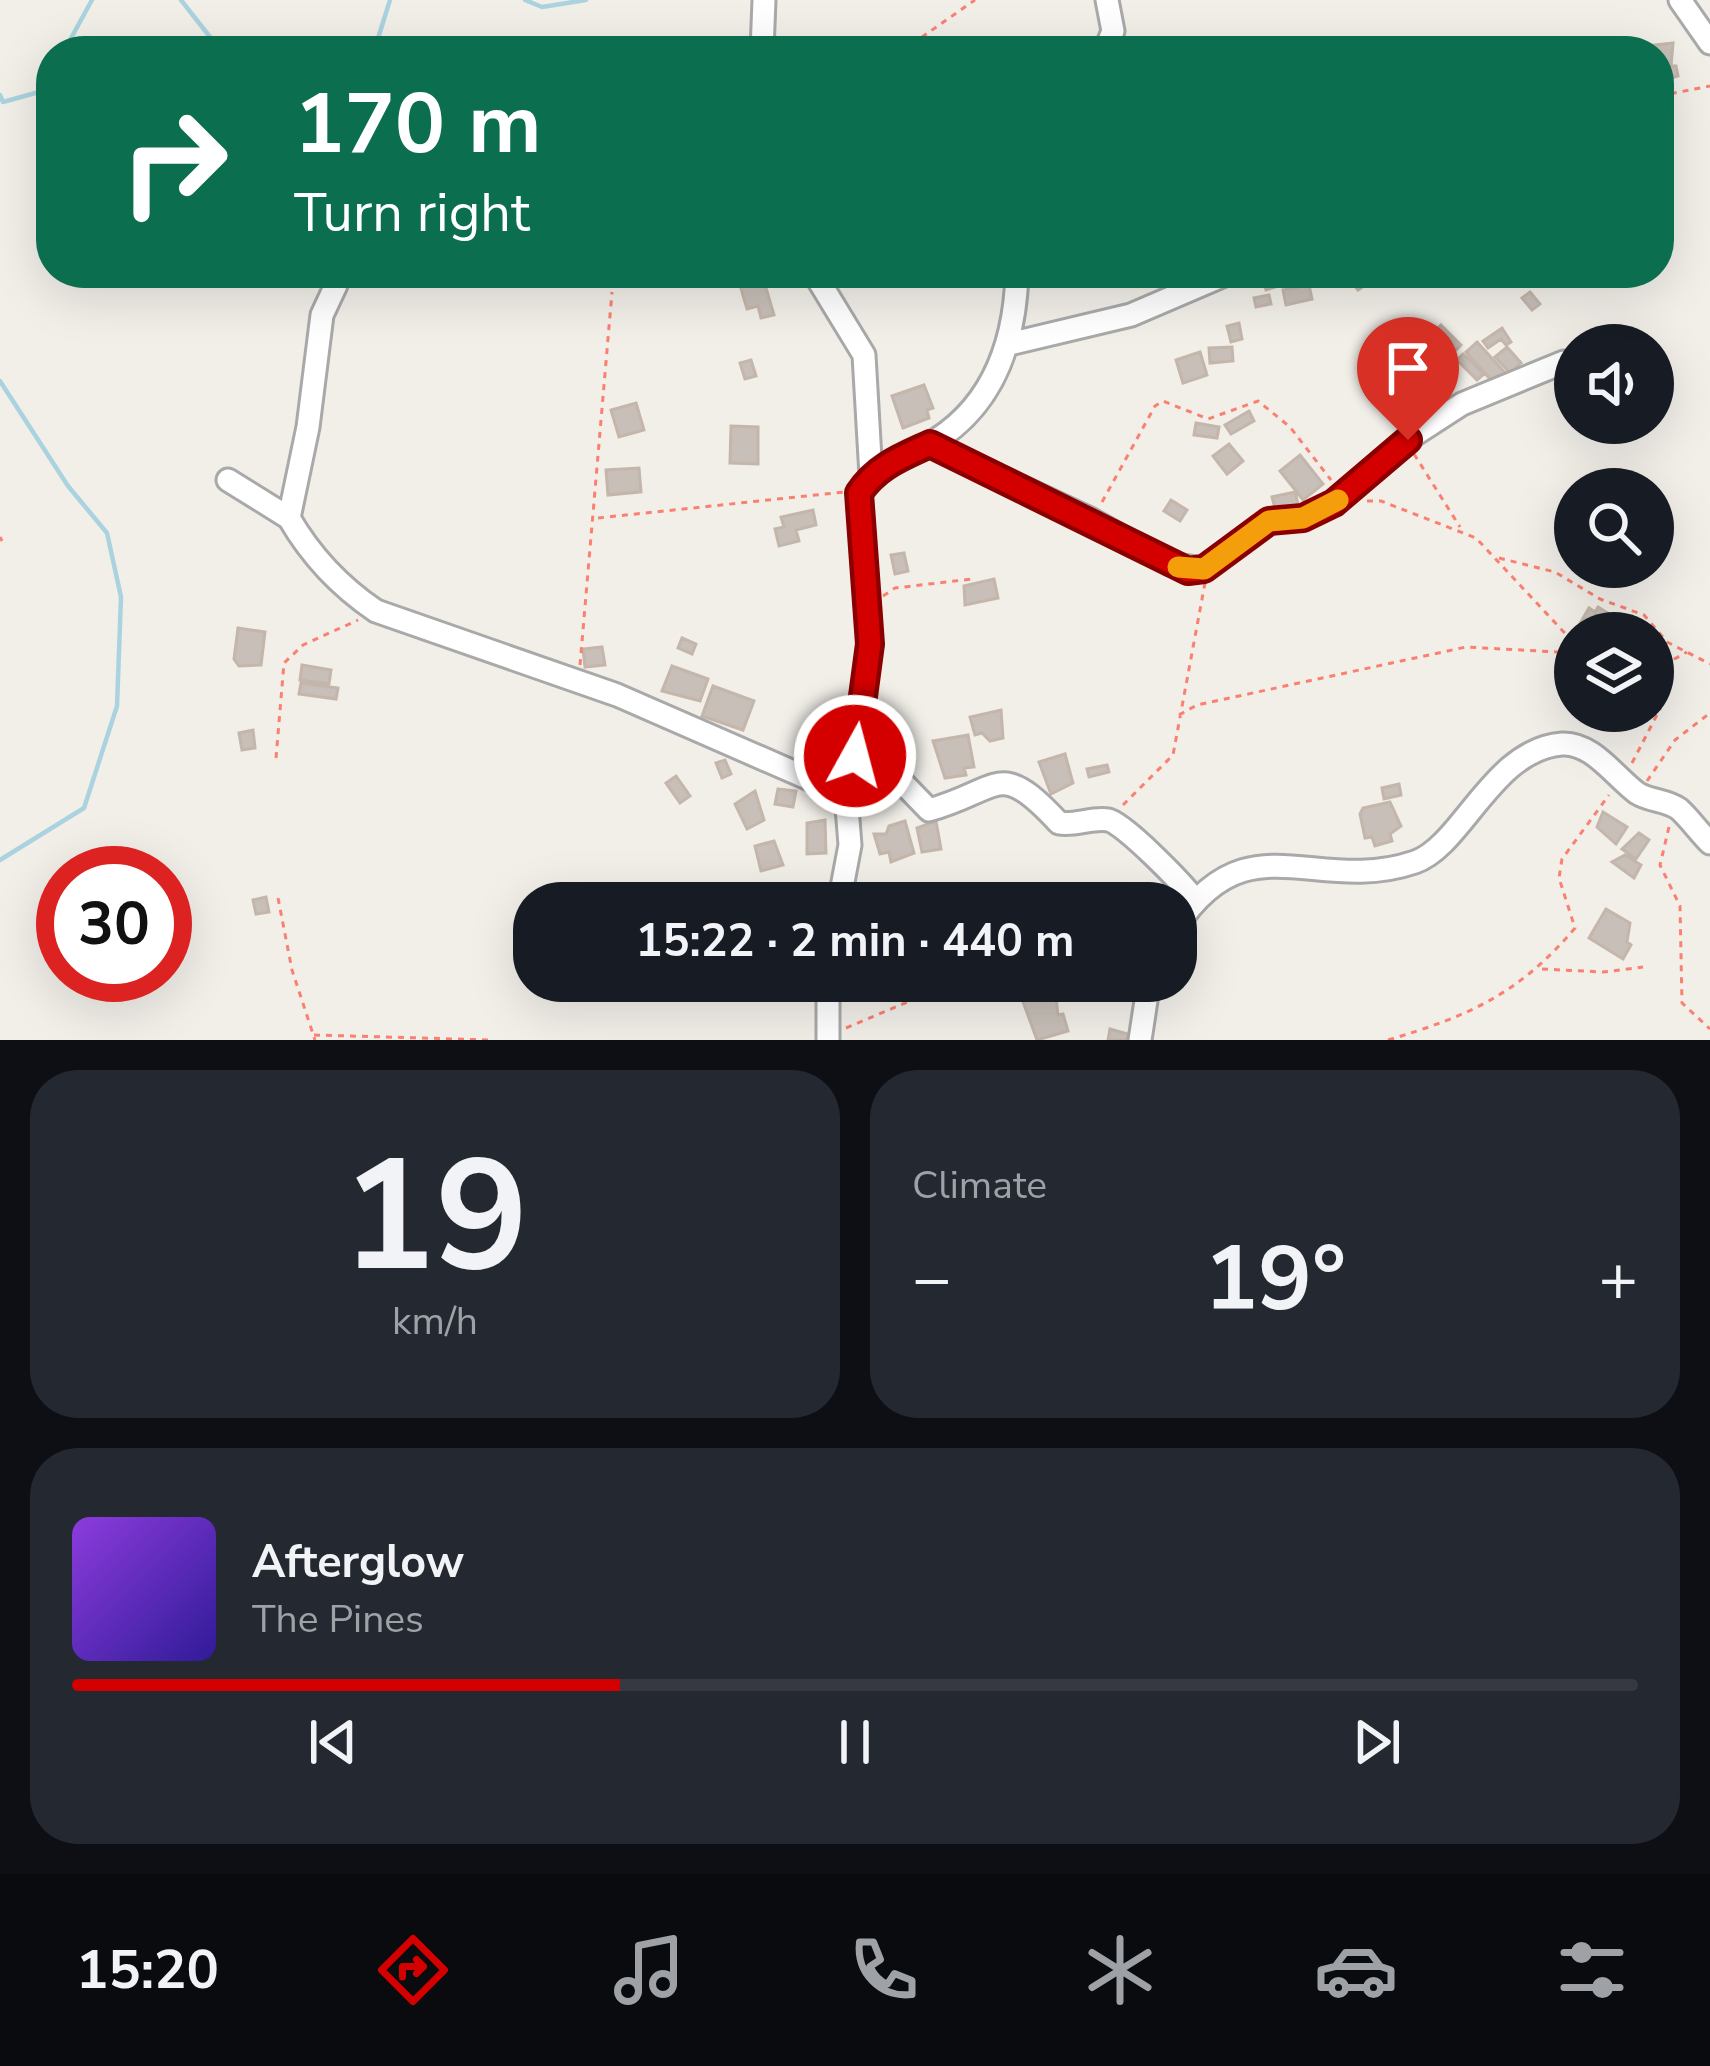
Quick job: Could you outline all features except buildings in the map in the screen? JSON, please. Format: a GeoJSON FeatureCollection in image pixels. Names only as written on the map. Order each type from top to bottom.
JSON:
{"type":"FeatureCollection","features":[{"type":"Feature","properties":{"kind":"street"},"geometry":{"type":"LineString","coordinates":[[762,36],[764,0]]}},
{"type":"Feature","properties":{"kind":"street"},"geometry":{"type":"LineString","coordinates":[[1107,0],[1111,36]]}},
{"type":"Feature","properties":{"kind":"street"},"geometry":{"type":"LineString","coordinates":[[1679,0],[1710,43]]}},
{"type":"Feature","properties":{"kind":"street"},"geometry":{"type":"LineString","coordinates":[[289,518],[308,428],[322,315],[335,288]]}},
{"type":"Feature","properties":{"kind":"street"},"geometry":{"type":"LineString","coordinates":[[823,288],[864,355],[869,609],[855,756],[846,795],[850,845],[843,882]]}},
{"type":"Feature","properties":{"kind":"street"},"geometry":{"type":"LineString","coordinates":[[865,484],[930,444],[985,393],[1009,344],[1015,288]]}},
{"type":"Feature","properties":{"kind":"street"},"geometry":{"type":"LineString","coordinates":[[1009,344],[1131,315],[1194,288]]}},
{"type":"Feature","properties":{"kind":"street"},"geometry":{"type":"LineString","coordinates":[[930,444],[1090,519],[1170,564],[1204,569],[1269,521],[1303,518],[1339,499],[1408,440],[1462,404],[1554,366]]}},
{"type":"Feature","properties":{"kind":"street"},"geometry":{"type":"LineString","coordinates":[[228,480],[289,518],[329,572],[376,611],[617,694],[846,795]]}},
{"type":"Feature","properties":{"kind":"street"},"geometry":{"type":"LineString","coordinates":[[1197,897],[1233,870],[1346,871],[1420,861],[1488,786],[1543,748],[1579,746],[1639,794],[1675,806],[1710,843]]}},
{"type":"Feature","properties":{"kind":"street"},"geometry":{"type":"LineString","coordinates":[[855,756],[899,778],[929,810],[1008,782],[1026,788],[1059,824],[1107,819],[1126,829],[1150,858],[1182,882]]}},
{"type":"Feature","properties":{"kind":"street"},"geometry":{"type":"LineString","coordinates":[[828,1002],[828,1038]]}},
{"type":"Feature","properties":{"kind":"street"},"geometry":{"type":"LineString","coordinates":[[1140,1040],[1146,1002]]}},
{"type":"Feature","properties":{"kind":"path"},"geometry":{"type":"LineString","coordinates":[[923,36],[975,0]]}},
{"type":"Feature","properties":{"kind":"path"},"geometry":{"type":"LineString","coordinates":[[1674,93],[1710,86]]}},
{"type":"Feature","properties":{"kind":"path"},"geometry":{"type":"LineString","coordinates":[[580,685],[581,622],[624,288]]}},
{"type":"Feature","properties":{"kind":"path"},"geometry":{"type":"LineString","coordinates":[[1090,519],[1118,482],[1155,406],[1163,401],[1208,419],[1258,401],[1315,454],[1339,499],[1381,501],[1461,528]]}},
{"type":"Feature","properties":{"kind":"path"},"geometry":{"type":"LineString","coordinates":[[1408,440],[1440,501],[1461,528],[1497,557],[1554,621]]}},
{"type":"Feature","properties":{"kind":"path"},"geometry":{"type":"LineString","coordinates":[[596,518],[865,484]]}},
{"type":"Feature","properties":{"kind":"path"},"geometry":{"type":"LineString","coordinates":[[1497,557],[1555,572],[1600,599],[1644,615],[1667,642],[1710,664]]}},
{"type":"Feature","properties":{"kind":"path"},"geometry":{"type":"LineString","coordinates":[[1126,829],[1123,801],[1173,755],[1205,588],[1204,569]]}},
{"type":"Feature","properties":{"kind":"path"},"geometry":{"type":"LineString","coordinates":[[869,609],[895,588],[972,579]]}},
{"type":"Feature","properties":{"kind":"path"},"geometry":{"type":"LineString","coordinates":[[276,758],[284,663],[303,645],[376,611]]}},
{"type":"Feature","properties":{"kind":"path"},"geometry":{"type":"LineString","coordinates":[[1179,715],[1197,705],[1466,646],[1554,651]]}},
{"type":"Feature","properties":{"kind":"path"},"geometry":{"type":"LineString","coordinates":[[1674,659],[1687,652]]}},
{"type":"Feature","properties":{"kind":"path"},"geometry":{"type":"LineString","coordinates":[[1639,794],[1675,740],[1710,712]]}},
{"type":"Feature","properties":{"kind":"path"},"geometry":{"type":"LineString","coordinates":[[1388,1040],[1440,1027],[1512,992],[1540,969],[1575,928],[1559,878],[1562,859],[1653,732]]}},
{"type":"Feature","properties":{"kind":"path"},"geometry":{"type":"LineString","coordinates":[[1675,806],[1660,865],[1680,906],[1682,1003],[1710,1029]]}},
{"type":"Feature","properties":{"kind":"path"},"geometry":{"type":"LineString","coordinates":[[278,898],[292,970],[315,1038],[492,1040]]}},
{"type":"Feature","properties":{"kind":"path"},"geometry":{"type":"LineString","coordinates":[[1540,969],[1603,972],[1643,968]]}},
{"type":"Feature","properties":{"kind":"path"},"geometry":{"type":"LineString","coordinates":[[828,1038],[909,1002]]}},
{"type":"Feature","properties":{"kind":"waterway"},"geometry":{"type":"LineString","coordinates":[[72,36],[92,0]]}},
{"type":"Feature","properties":{"kind":"waterway"},"geometry":{"type":"LineString","coordinates":[[181,0],[209,36]]}},
{"type":"Feature","properties":{"kind":"waterway"},"geometry":{"type":"LineString","coordinates":[[379,36],[390,0]]}},
{"type":"Feature","properties":{"kind":"waterway"},"geometry":{"type":"LineString","coordinates":[[525,0],[542,7],[586,0]]}},
{"type":"Feature","properties":{"kind":"waterway"},"geometry":{"type":"LineString","coordinates":[[0,95],[3,102],[36,93]]}},
{"type":"Feature","properties":{"kind":"waterway"},"geometry":{"type":"LineString","coordinates":[[0,381],[68,486],[107,533],[121,597],[117,706],[84,808],[0,860]]}},
{"type":"Feature","properties":{"kind":"slow traffic"},"geometry":{"type":"LineString","coordinates":[[1178,567],[1204,569],[1269,521],[1303,518],[1338,500]]}},
{"type":"Feature","properties":{"kind":"route"},"geometry":{"type":"LineString","coordinates":[[855,756],[870,644],[859,493],[890,462],[930,444],[1188,571],[1204,569],[1269,521],[1303,518],[1334,503],[1408,440]]}}]}
